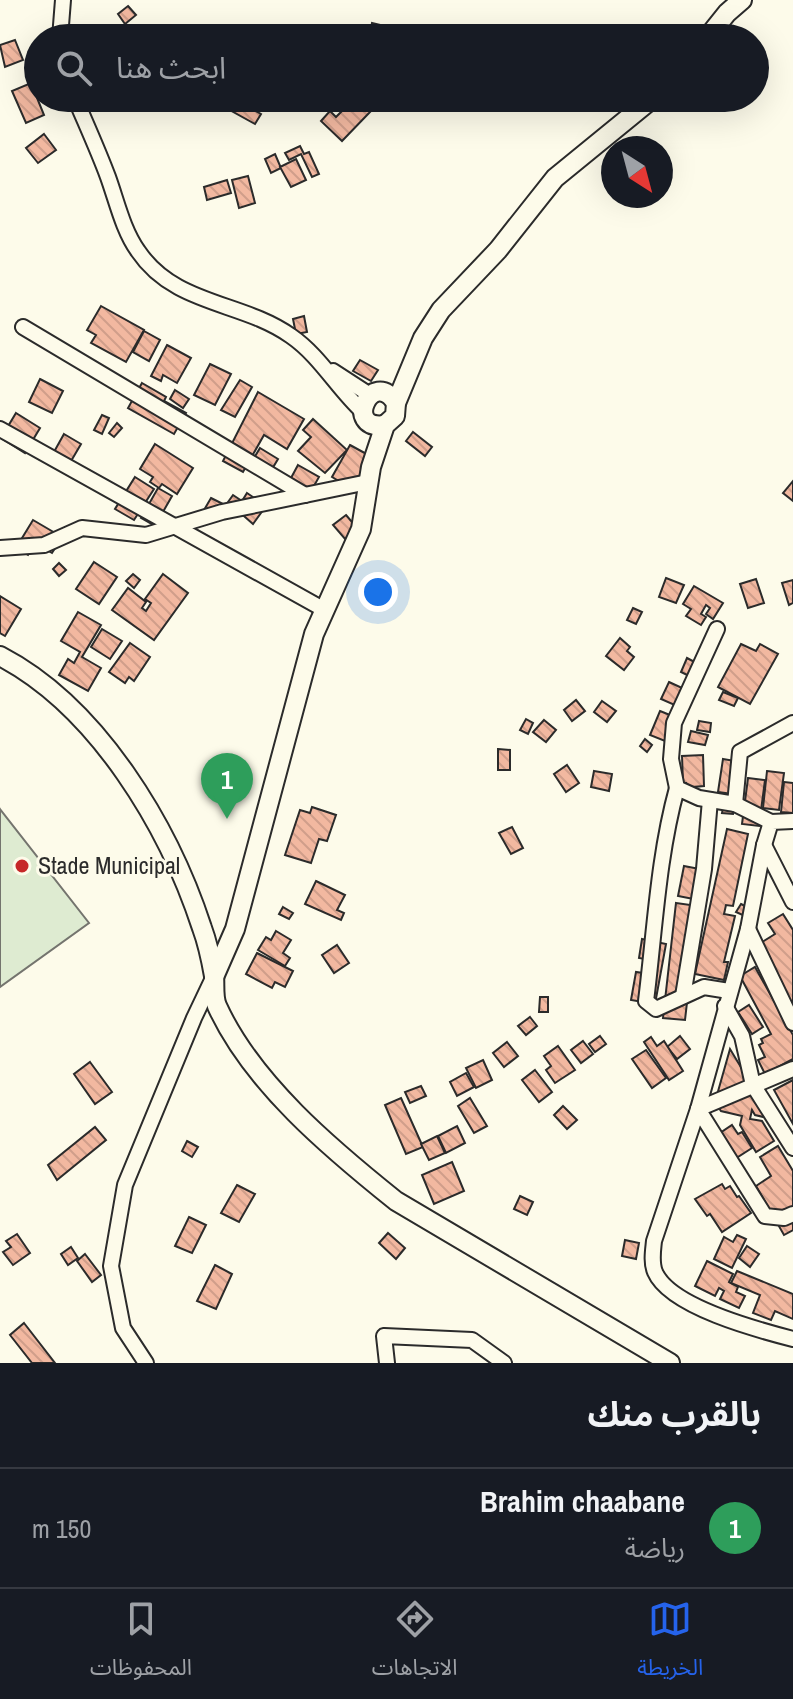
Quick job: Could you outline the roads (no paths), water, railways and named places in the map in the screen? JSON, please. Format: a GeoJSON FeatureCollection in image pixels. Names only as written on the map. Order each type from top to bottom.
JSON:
{"type":"FeatureCollection","features":[{"type":"Feature","properties":{"kind":"main road"},"geometry":{"type":"LineString","coordinates":[[718,24],[742,0]]}},
{"type":"Feature","properties":{"kind":"main road"},"geometry":{"type":"LineString","coordinates":[[214,977],[235,929],[314,634],[361,529],[370,475],[385,425],[395,416],[396,403],[428,329],[441,310],[498,250],[555,178],[636,112]]}},
{"type":"Feature","properties":{"kind":"main road"},"geometry":{"type":"LineString","coordinates":[[370,475],[368,404],[416,355]]}},
{"type":"Feature","properties":{"kind":"main road"},"geometry":{"type":"LineString","coordinates":[[368,404],[387,394],[396,403]]}},
{"type":"Feature","properties":{"kind":"main road"},"geometry":{"type":"LineString","coordinates":[[368,404],[373,424],[385,425]]}},
{"type":"Feature","properties":{"kind":"main road"},"geometry":{"type":"LineString","coordinates":[[0,656],[46,687],[88,727],[123,770],[168,845],[201,923],[209,948],[215,1002],[248,1060],[295,1111],[363,1175],[396,1201],[670,1363]]}},
{"type":"Feature","properties":{"kind":"street"},"geometry":{"type":"LineString","coordinates":[[61,24],[63,0]]}},
{"type":"Feature","properties":{"kind":"street"},"geometry":{"type":"LineString","coordinates":[[81,112],[129,236],[151,267],[180,290],[283,330],[302,343],[368,404]]}},
{"type":"Feature","properties":{"kind":"street"},"geometry":{"type":"LineString","coordinates":[[23,327],[305,495]]}},
{"type":"Feature","properties":{"kind":"street"},"geometry":{"type":"LineString","coordinates":[[0,429],[323,609]]}},
{"type":"Feature","properties":{"kind":"street"},"geometry":{"type":"LineString","coordinates":[[0,548],[44,545],[82,528],[146,535],[222,512],[305,495],[370,475]]}},
{"type":"Feature","properties":{"kind":"street"},"geometry":{"type":"LineString","coordinates":[[717,629],[674,723],[671,759],[677,788],[659,878],[646,1001],[656,1009],[704,987],[727,998],[742,1036],[753,1085],[793,1148]]}},
{"type":"Feature","properties":{"kind":"street"},"geometry":{"type":"LineString","coordinates":[[735,804],[740,752],[793,723]]}},
{"type":"Feature","properties":{"kind":"street"},"geometry":{"type":"LineString","coordinates":[[677,788],[699,798],[735,804],[771,822],[793,821]]}},
{"type":"Feature","properties":{"kind":"street"},"geometry":{"type":"LineString","coordinates":[[683,996],[704,869],[710,800]]}},
{"type":"Feature","properties":{"kind":"street"},"geometry":{"type":"LineString","coordinates":[[771,822],[748,929],[698,1109],[654,1241],[653,1262],[656,1275],[686,1302],[743,1326],[793,1339]]}},
{"type":"Feature","properties":{"kind":"street"},"geometry":{"type":"LineString","coordinates":[[764,845],[793,902]]}},
{"type":"Feature","properties":{"kind":"street"},"geometry":{"type":"LineString","coordinates":[[748,929],[793,1023]]}},
{"type":"Feature","properties":{"kind":"street"},"geometry":{"type":"LineString","coordinates":[[146,1363],[123,1328],[111,1266],[125,1185],[214,977]]}},
{"type":"Feature","properties":{"kind":"street"},"geometry":{"type":"LineString","coordinates":[[698,1109],[793,1069]]}},
{"type":"Feature","properties":{"kind":"street"},"geometry":{"type":"LineString","coordinates":[[698,1109],[765,1216],[784,1218],[793,1214]]}},
{"type":"Feature","properties":{"kind":"street"},"geometry":{"type":"LineString","coordinates":[[387,1363],[384,1336],[472,1340],[504,1363]]}},
{"type":"Feature","properties":{"kind":"place","name":"Brahim chaabane"},"geometry":{"type":"Point","coordinates":[227,819]}},
{"type":"Feature","properties":{"kind":"place","name":"Stade Municipal"},"geometry":{"type":"Point","coordinates":[22,866]}}]}
